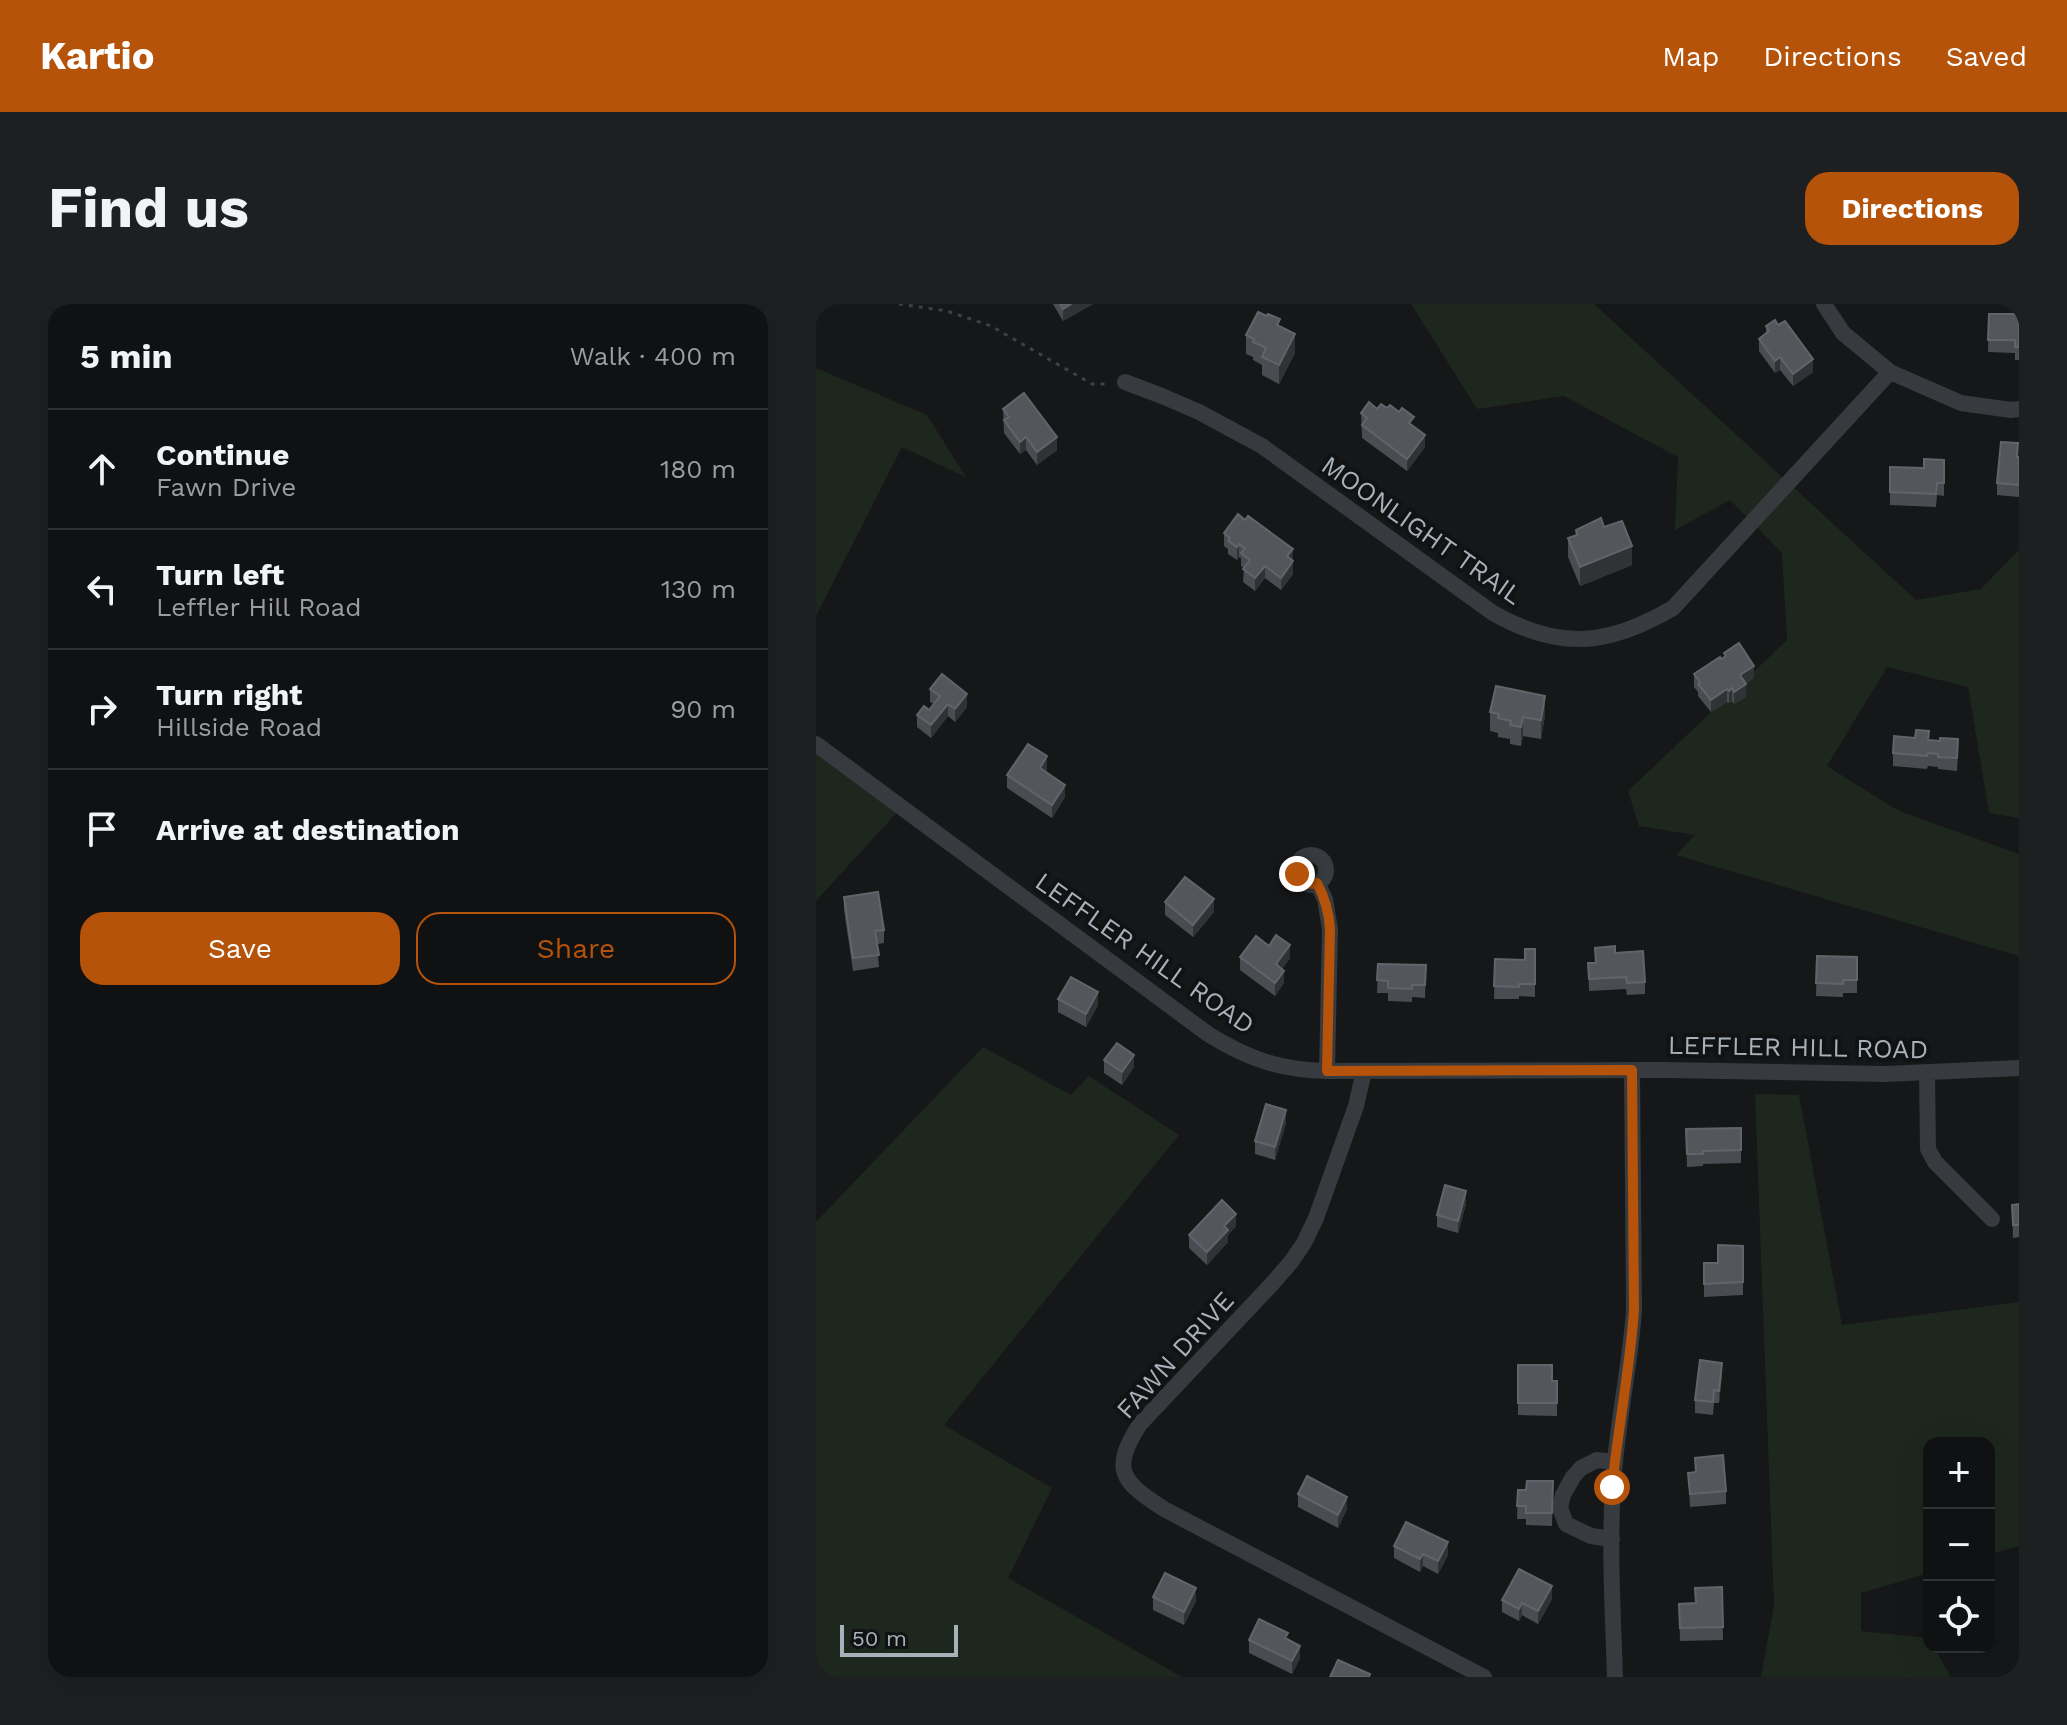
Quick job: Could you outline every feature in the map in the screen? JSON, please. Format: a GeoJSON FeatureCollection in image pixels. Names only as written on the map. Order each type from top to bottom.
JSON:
{"type":"FeatureCollection","features":[{"type":"Feature","properties":{"kind":"street"},"geometry":{"type":"LineString","coordinates":[[1824,304],[1843,333],[1890,372],[1961,403],[2019,409]]}},
{"type":"Feature","properties":{"kind":"street","name":"MOONLIGHT TRAIL"},"geometry":{"type":"LineString","coordinates":[[1125,382],[1199,412],[1262,446],[1493,613],[1541,635],[1580,639],[1620,633],[1646,624],[1673,608],[1890,372]]}},
{"type":"Feature","properties":{"kind":"street","name":"LEFFLER HILL ROAD"},"geometry":{"type":"LineString","coordinates":[[816,744],[1208,1034],[1232,1048],[1280,1067],[1327,1071],[1632,1070],[1828,1074],[2019,1068]]}},
{"type":"Feature","properties":{"kind":"street"},"geometry":{"type":"LineString","coordinates":[[1317,883],[1325,899],[1330,929],[1327,1071]]}},
{"type":"Feature","properties":{"kind":"street"},"geometry":{"type":"LineString","coordinates":[[1615,1677],[1612,1539],[1615,1462],[1634,1310],[1632,1070]]}},
{"type":"Feature","properties":{"kind":"street","name":"FAWN DRIVE"},"geometry":{"type":"LineString","coordinates":[[1364,1071],[1356,1106],[1304,1243],[1271,1285],[1140,1424],[1130,1439],[1122,1471],[1130,1484],[1164,1509],[1484,1677]]}},
{"type":"Feature","properties":{"kind":"street"},"geometry":{"type":"LineString","coordinates":[[1927,1073],[1928,1149],[1935,1162],[1992,1219]]}},
{"type":"Feature","properties":{"kind":"street"},"geometry":{"type":"LineString","coordinates":[[1612,1539],[1591,1536],[1566,1524],[1560,1508],[1563,1495],[1581,1468],[1597,1460],[1615,1462]]}},
{"type":"Feature","properties":{"kind":"path"},"geometry":{"type":"LineString","coordinates":[[899,304],[947,311],[991,326],[1092,384],[1125,382]]}},
{"type":"Feature","properties":{"kind":"shaded area"},"geometry":{"type":"Polygon","coordinates":[[[1411,304],[1594,304],[1916,600],[1981,589],[2019,550],[2019,818],[1989,813],[1968,687],[1887,667],[1827,766],[1899,811],[2019,854],[2019,956],[1676,855],[1695,835],[1639,826],[1628,791],[1787,640],[1782,553],[1730,500],[1675,530],[1678,457],[1564,396],[1477,409],[1411,304]]]}},
{"type":"Feature","properties":{"kind":"shaded area"},"geometry":{"type":"Polygon","coordinates":[[[816,368],[927,415],[966,477],[902,447],[816,616],[816,368]]]}},
{"type":"Feature","properties":{"kind":"shaded area"},"geometry":{"type":"Polygon","coordinates":[[[816,744],[901,808],[816,901],[816,744]]]}},
{"type":"Feature","properties":{"kind":"shaded area"},"geometry":{"type":"Polygon","coordinates":[[[983,1047],[1071,1095],[1089,1076],[1179,1135],[944,1425],[1052,1488],[1008,1578],[1182,1677],[816,1677],[816,1222],[983,1047]]]}},
{"type":"Feature","properties":{"kind":"shaded area"},"geometry":{"type":"Polygon","coordinates":[[[1755,1094],[1799,1095],[1842,1325],[2019,1302],[2019,1546],[1995,1553],[1995,1437],[1923,1437],[1923,1575],[1861,1593],[1861,1631],[1923,1637],[1923,1653],[1937,1653],[1951,1677],[1761,1677],[1774,1605],[1755,1094]]]}},
{"type":"Feature","properties":{"kind":"building"},"geometry":{"type":"Polygon","coordinates":[[[1258,312],[1280,319],[1277,325],[1295,334],[1279,365],[1262,357],[1266,348],[1246,335],[1258,312]]]}},
{"type":"Feature","properties":{"kind":"building"},"geometry":{"type":"Polygon","coordinates":[[[1989,314],[2019,314],[2019,347],[2015,347],[2015,340],[1988,340],[1989,314]]]}},
{"type":"Feature","properties":{"kind":"building"},"geometry":{"type":"Polygon","coordinates":[[[1775,320],[1778,325],[1785,321],[1813,359],[1793,374],[1780,357],[1775,361],[1759,339],[1769,331],[1766,326],[1775,320]]]}},
{"type":"Feature","properties":{"kind":"building"},"geometry":{"type":"Polygon","coordinates":[[[1024,393],[1057,437],[1037,452],[1026,437],[1020,442],[1004,420],[1009,417],[1003,409],[1024,393]]]}},
{"type":"Feature","properties":{"kind":"building"},"geometry":{"type":"Polygon","coordinates":[[[1369,402],[1377,409],[1381,404],[1387,408],[1390,405],[1399,412],[1402,408],[1414,417],[1409,423],[1425,435],[1407,459],[1362,425],[1367,418],[1361,413],[1369,402]]]}},
{"type":"Feature","properties":{"kind":"building"},"geometry":{"type":"Polygon","coordinates":[[[2001,442],[2018,443],[2019,485],[1997,483],[2001,442]]]}},
{"type":"Feature","properties":{"kind":"building"},"geometry":{"type":"Polygon","coordinates":[[[1924,459],[1944,460],[1944,483],[1937,483],[1936,494],[1890,492],[1890,467],[1924,468],[1924,459]]]}},
{"type":"Feature","properties":{"kind":"building"},"geometry":{"type":"Polygon","coordinates":[[[1238,514],[1245,520],[1248,516],[1293,549],[1287,556],[1293,561],[1281,578],[1265,566],[1255,578],[1243,569],[1250,560],[1241,553],[1245,548],[1228,541],[1230,538],[1224,533],[1238,514]]]}},
{"type":"Feature","properties":{"kind":"building"},"geometry":{"type":"Polygon","coordinates":[[[1601,518],[1604,527],[1622,521],[1632,546],[1580,567],[1568,538],[1577,535],[1576,530],[1601,518]]]}},
{"type":"Feature","properties":{"kind":"building"},"geometry":{"type":"Polygon","coordinates":[[[1739,643],[1754,666],[1740,675],[1746,684],[1734,692],[1732,688],[1727,689],[1711,700],[1694,674],[1726,656],[1724,653],[1739,643]]]}},
{"type":"Feature","properties":{"kind":"building"},"geometry":{"type":"Polygon","coordinates":[[[942,674],[967,694],[955,709],[948,704],[931,725],[917,715],[924,706],[929,710],[940,696],[930,689],[942,674]]]}},
{"type":"Feature","properties":{"kind":"building"},"geometry":{"type":"Polygon","coordinates":[[[1496,686],[1545,696],[1541,720],[1523,717],[1521,727],[1510,725],[1511,721],[1490,712],[1496,686]]]}},
{"type":"Feature","properties":{"kind":"building"},"geometry":{"type":"Polygon","coordinates":[[[1916,730],[1929,731],[1928,740],[1958,739],[1957,758],[1928,753],[1927,756],[1893,753],[1894,736],[1915,738],[1916,730]]]}},
{"type":"Feature","properties":{"kind":"building"},"geometry":{"type":"Polygon","coordinates":[[[1028,744],[1047,756],[1040,768],[1065,785],[1052,805],[1007,775],[1028,744]]]}},
{"type":"Feature","properties":{"kind":"building"},"geometry":{"type":"Polygon","coordinates":[[[1185,877],[1214,899],[1193,925],[1165,902],[1185,877]]]}},
{"type":"Feature","properties":{"kind":"building"},"geometry":{"type":"Polygon","coordinates":[[[878,892],[884,930],[875,931],[879,955],[853,958],[844,897],[878,892]]]}},
{"type":"Feature","properties":{"kind":"building"},"geometry":{"type":"Polygon","coordinates":[[[1276,935],[1290,945],[1276,964],[1284,971],[1275,983],[1240,957],[1256,936],[1269,946],[1276,935]]]}},
{"type":"Feature","properties":{"kind":"building"},"geometry":{"type":"Polygon","coordinates":[[[1615,946],[1615,953],[1643,951],[1645,982],[1627,983],[1626,977],[1589,979],[1588,963],[1596,963],[1595,948],[1615,946]]]}},
{"type":"Feature","properties":{"kind":"building"},"geometry":{"type":"Polygon","coordinates":[[[1525,949],[1535,949],[1535,984],[1494,986],[1495,959],[1525,960],[1525,949]]]}},
{"type":"Feature","properties":{"kind":"building"},"geometry":{"type":"Polygon","coordinates":[[[1817,956],[1857,957],[1857,980],[1843,980],[1843,984],[1816,983],[1817,956]]]}},
{"type":"Feature","properties":{"kind":"building"},"geometry":{"type":"Polygon","coordinates":[[[1378,964],[1426,965],[1425,985],[1412,985],[1412,989],[1388,988],[1388,981],[1377,980],[1378,964]]]}},
{"type":"Feature","properties":{"kind":"building"},"geometry":{"type":"Polygon","coordinates":[[[1071,977],[1098,992],[1086,1014],[1058,999],[1071,977]]]}},
{"type":"Feature","properties":{"kind":"building"},"geometry":{"type":"Polygon","coordinates":[[[1117,1043],[1134,1055],[1122,1072],[1104,1060],[1117,1043]]]}},
{"type":"Feature","properties":{"kind":"building"},"geometry":{"type":"Polygon","coordinates":[[[1266,1104],[1286,1110],[1275,1147],[1255,1141],[1266,1104]]]}},
{"type":"Feature","properties":{"kind":"building"},"geometry":{"type":"Polygon","coordinates":[[[1741,1128],[1741,1150],[1687,1154],[1686,1129],[1741,1128]]]}},
{"type":"Feature","properties":{"kind":"building"},"geometry":{"type":"Polygon","coordinates":[[[1445,1185],[1466,1191],[1458,1221],[1437,1215],[1445,1185]]]}},
{"type":"Feature","properties":{"kind":"building"},"geometry":{"type":"Polygon","coordinates":[[[1222,1200],[1236,1214],[1224,1226],[1228,1230],[1207,1252],[1189,1235],[1222,1200]]]}},
{"type":"Feature","properties":{"kind":"building"},"geometry":{"type":"Polygon","coordinates":[[[2019,1204],[2019,1225],[2013,1225],[2012,1205],[2019,1204]]]}},
{"type":"Feature","properties":{"kind":"building"},"geometry":{"type":"Polygon","coordinates":[[[1718,1245],[1743,1246],[1743,1282],[1704,1284],[1704,1263],[1718,1263],[1718,1245]]]}},
{"type":"Feature","properties":{"kind":"building"},"geometry":{"type":"Polygon","coordinates":[[[1700,1360],[1722,1363],[1719,1391],[1714,1390],[1713,1402],[1695,1400],[1700,1360]]]}},
{"type":"Feature","properties":{"kind":"building"},"geometry":{"type":"Polygon","coordinates":[[[1518,1365],[1552,1365],[1552,1381],[1557,1381],[1557,1403],[1518,1403],[1518,1365]]]}},
{"type":"Feature","properties":{"kind":"building"},"geometry":{"type":"Polygon","coordinates":[[[1723,1455],[1726,1491],[1690,1494],[1688,1473],[1696,1472],[1695,1458],[1723,1455]]]}},
{"type":"Feature","properties":{"kind":"building"},"geometry":{"type":"Polygon","coordinates":[[[1307,1476],[1347,1497],[1338,1515],[1298,1494],[1307,1476]]]}},
{"type":"Feature","properties":{"kind":"building"},"geometry":{"type":"Polygon","coordinates":[[[1527,1481],[1553,1481],[1552,1513],[1526,1513],[1526,1506],[1517,1506],[1518,1490],[1526,1490],[1527,1481]]]}},
{"type":"Feature","properties":{"kind":"building"},"geometry":{"type":"Polygon","coordinates":[[[1406,1522],[1448,1542],[1438,1561],[1423,1554],[1420,1559],[1394,1546],[1406,1522]]]}},
{"type":"Feature","properties":{"kind":"building"},"geometry":{"type":"Polygon","coordinates":[[[1519,1569],[1552,1586],[1538,1611],[1522,1603],[1519,1609],[1502,1600],[1519,1569]]]}},
{"type":"Feature","properties":{"kind":"building"},"geometry":{"type":"Polygon","coordinates":[[[1165,1573],[1196,1588],[1184,1612],[1153,1597],[1165,1573]]]}},
{"type":"Feature","properties":{"kind":"building"},"geometry":{"type":"Polygon","coordinates":[[[1722,1587],[1723,1627],[1680,1628],[1679,1604],[1696,1603],[1695,1588],[1722,1587]]]}},
{"type":"Feature","properties":{"kind":"building"},"geometry":{"type":"Polygon","coordinates":[[[1259,1619],[1288,1633],[1285,1638],[1300,1646],[1292,1661],[1249,1640],[1259,1619]]]}},
{"type":"Feature","properties":{"kind":"building"},"geometry":{"type":"Polygon","coordinates":[[[1338,1660],[1370,1674],[1369,1677],[1330,1677],[1338,1660]]]}},
{"type":"Feature","properties":{"kind":"route"},"geometry":{"type":"LineString","coordinates":[[1297,874],[1307,884],[1317,883],[1329,914],[1327,1071],[1632,1070],[1634,1310],[1612,1487]]}}]}
